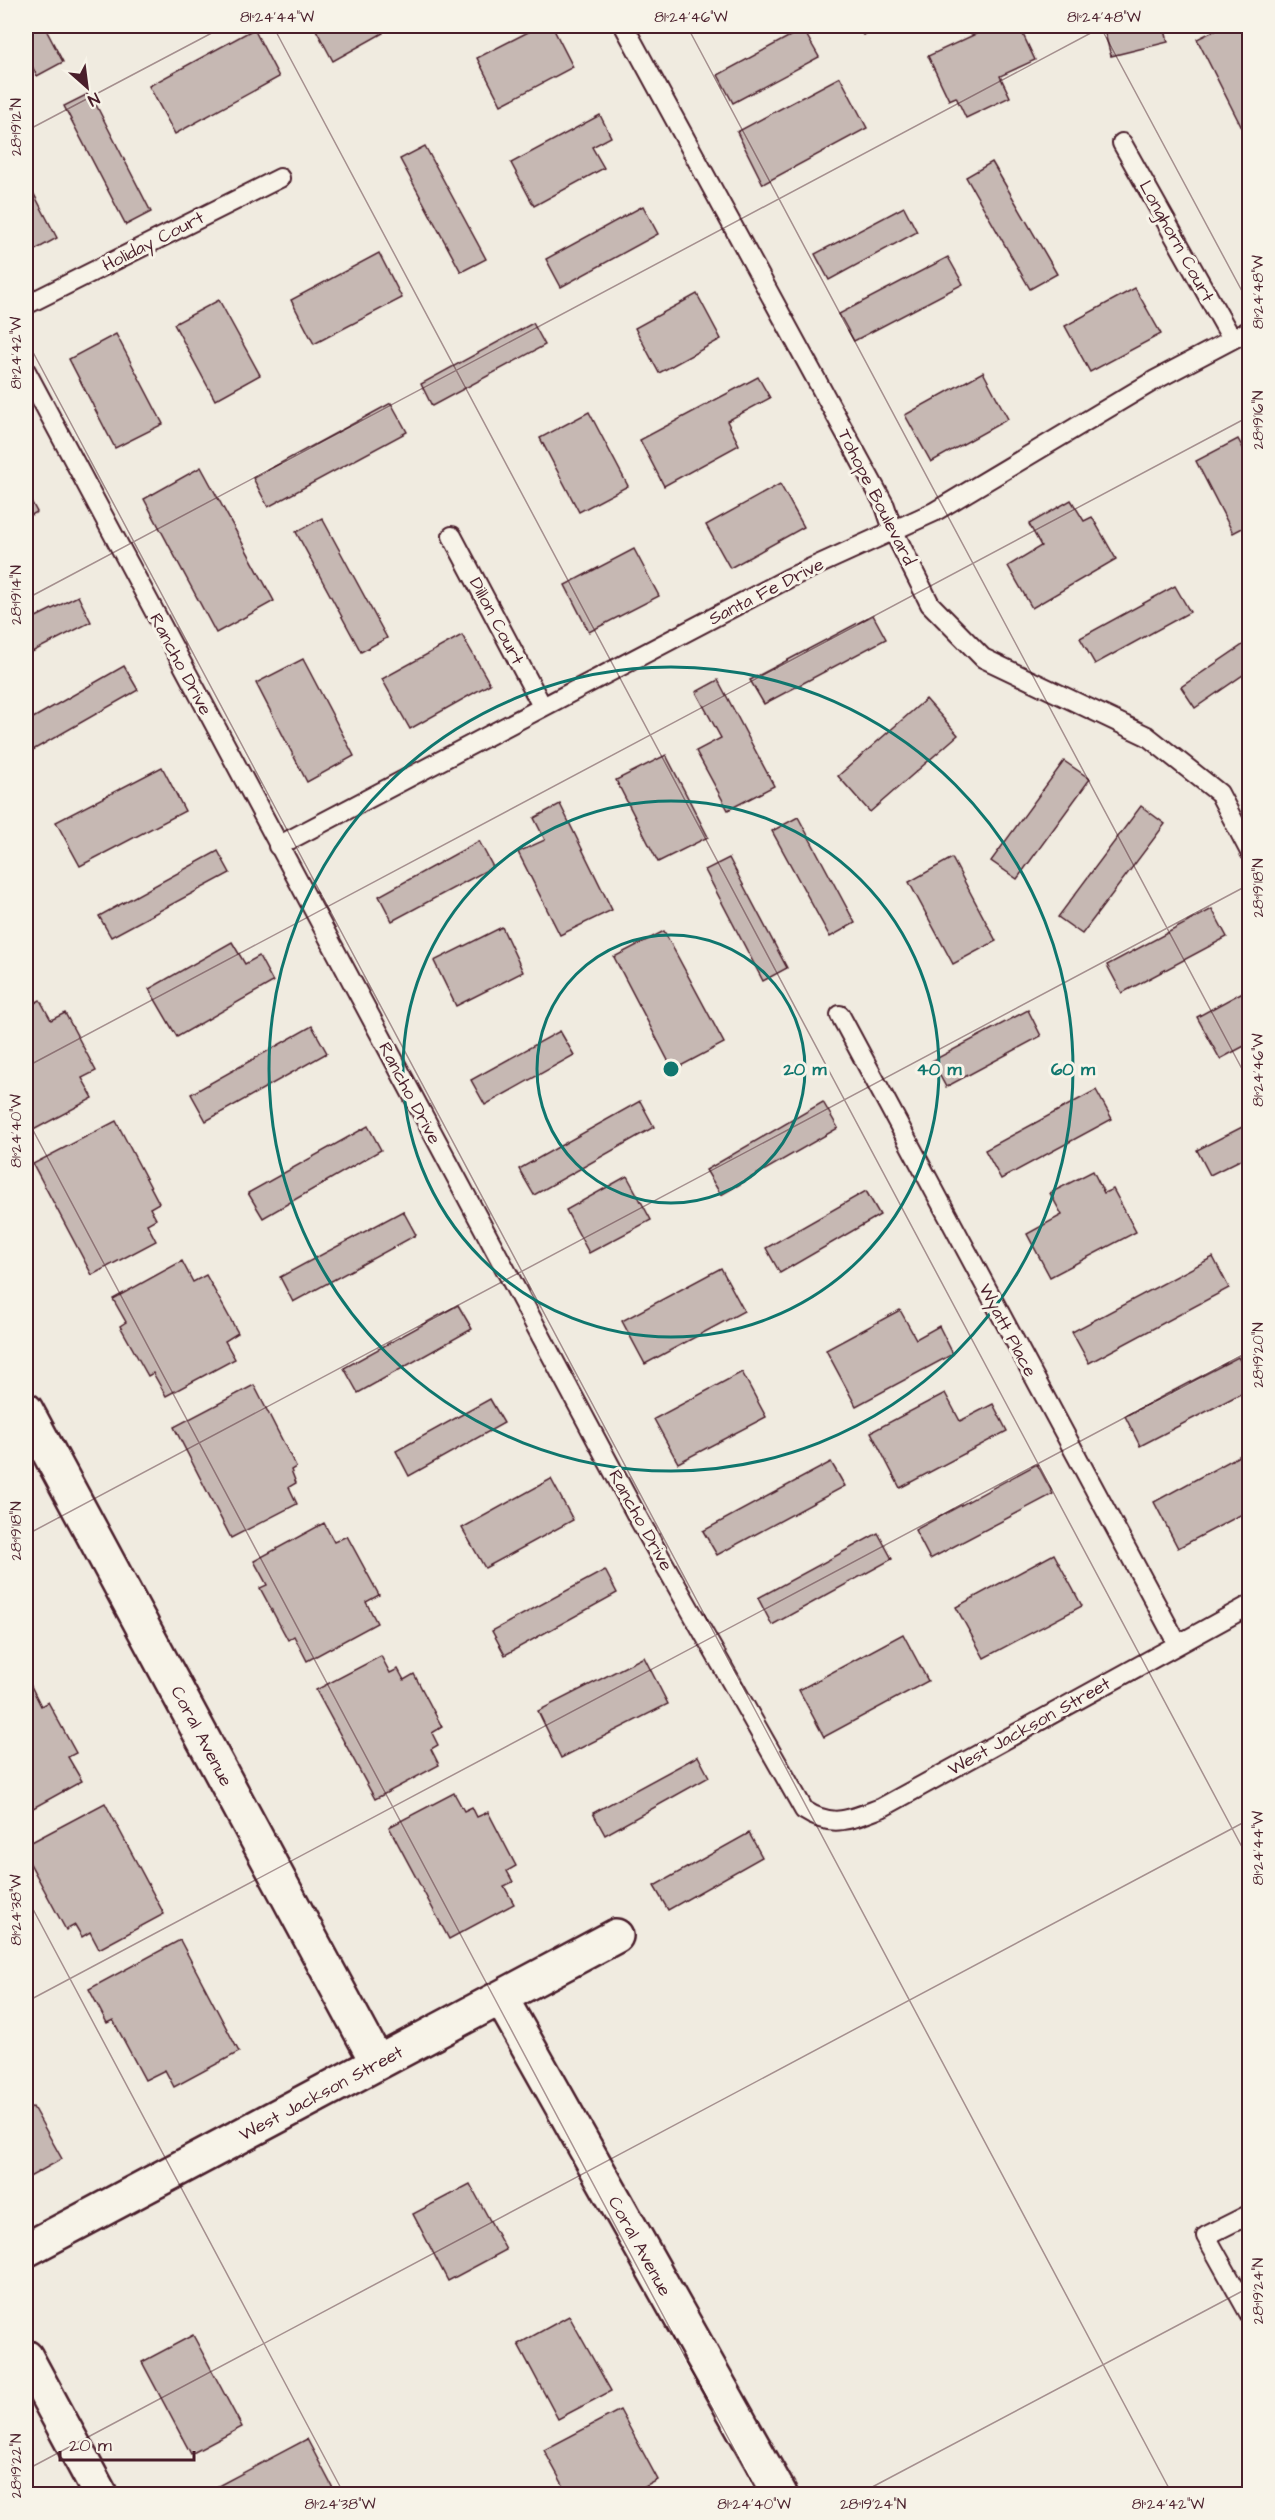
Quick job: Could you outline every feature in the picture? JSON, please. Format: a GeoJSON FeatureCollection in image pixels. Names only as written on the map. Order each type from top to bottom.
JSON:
{"type":"FeatureCollection","features":[{"type":"Feature","properties":{"kind":"street","name":"Coral Avenue"},"geometry":{"type":"LineString","coordinates":[[26,1410],[378,2062]]}},
{"type":"Feature","properties":{"kind":"street","name":"West Jackson Street"},"geometry":{"type":"LineString","coordinates":[[26,2250],[616,1936]]}},
{"type":"Feature","properties":{"kind":"street","name":"Coral Avenue"},"geometry":{"type":"LineString","coordinates":[[501,1998],[780,2494]]}},
{"type":"Feature","properties":{"kind":"street"},"geometry":{"type":"LineString","coordinates":[[26,2357],[100,2494]]}},
{"type":"Feature","properties":{"kind":"lane","name":"Tohope Boulevard"},"geometry":{"type":"LineString","coordinates":[[624,26],[885,506],[893,530],[930,604],[983,658],[1147,736],[1219,793],[1250,852]]}},
{"type":"Feature","properties":{"kind":"lane","name":"Longhorn Court"},"geometry":{"type":"LineString","coordinates":[[1122,143],[1232,339]]}},
{"type":"Feature","properties":{"kind":"lane","name":"Holiday Court"},"geometry":{"type":"LineString","coordinates":[[26,305],[280,178]]}},
{"type":"Feature","properties":{"kind":"lane","name":"Santa Fe Drive"},"geometry":{"type":"LineString","coordinates":[[278,846],[789,578],[934,512],[1155,380],[1250,330]]}},
{"type":"Feature","properties":{"kind":"lane","name":"Rancho Drive"},"geometry":{"type":"LineString","coordinates":[[26,371],[637,1516],[804,1810]]}},
{"type":"Feature","properties":{"kind":"lane","name":"Dillon Court"},"geometry":{"type":"LineString","coordinates":[[452,536],[542,706]]}},
{"type":"Feature","properties":{"kind":"lane","name":"Wyatt Place"},"geometry":{"type":"LineString","coordinates":[[840,1015],[1177,1643]]}},
{"type":"Feature","properties":{"kind":"lane","name":"West Jackson Street"},"geometry":{"type":"LineString","coordinates":[[804,1810],[818,1819],[843,1822],[881,1808],[1177,1643],[1250,1605]]}},
{"type":"Feature","properties":{"kind":"lane"},"geometry":{"type":"LineString","coordinates":[[1250,2214],[1206,2236],[1250,2315]]}},
{"type":"Feature","properties":{"kind":"building"},"geometry":{"type":"Polygon","coordinates":[[[26,26],[44,26],[63,62],[37,76],[26,54],[26,26]]]}},
{"type":"Feature","properties":{"kind":"building"},"geometry":{"type":"Polygon","coordinates":[[[314,26],[379,26],[383,33],[333,61],[314,26]]]}},
{"type":"Feature","properties":{"kind":"building"},"geometry":{"type":"Polygon","coordinates":[[[540,26],[552,26],[573,67],[501,105],[477,58],[540,26]]]}},
{"type":"Feature","properties":{"kind":"building"},"geometry":{"type":"Polygon","coordinates":[[[858,26],[881,26],[863,35],[858,26]]]}},
{"type":"Feature","properties":{"kind":"building"},"geometry":{"type":"Polygon","coordinates":[[[993,26],[1019,26],[1035,60],[1000,76],[1010,97],[966,118],[956,97],[949,100],[928,56],[993,26]]]}},
{"type":"Feature","properties":{"kind":"building"},"geometry":{"type":"Polygon","coordinates":[[[1103,26],[1164,26],[1168,42],[1111,56],[1103,26]]]}},
{"type":"Feature","properties":{"kind":"building"},"geometry":{"type":"Polygon","coordinates":[[[1224,26],[1250,26],[1250,136],[1247,138],[1197,39],[1224,26]]]}},
{"type":"Feature","properties":{"kind":"building"},"geometry":{"type":"Polygon","coordinates":[[[254,29],[279,77],[175,134],[149,86],[254,29]]]}},
{"type":"Feature","properties":{"kind":"building"},"geometry":{"type":"Polygon","coordinates":[[[803,29],[819,57],[733,103],[718,75],[803,29]]]}},
{"type":"Feature","properties":{"kind":"building"},"geometry":{"type":"Polygon","coordinates":[[[840,77],[867,128],[763,184],[737,132],[840,77]]]}},
{"type":"Feature","properties":{"kind":"building"},"geometry":{"type":"Polygon","coordinates":[[[90,93],[151,212],[126,225],[64,106],[90,93]]]}},
{"type":"Feature","properties":{"kind":"building"},"geometry":{"type":"Polygon","coordinates":[[[600,115],[611,137],[592,147],[604,168],[534,206],[511,163],[600,115]]]}},
{"type":"Feature","properties":{"kind":"building"},"geometry":{"type":"Polygon","coordinates":[[[425,146],[486,259],[461,272],[400,159],[425,146]]]}},
{"type":"Feature","properties":{"kind":"building"},"geometry":{"type":"Polygon","coordinates":[[[992,162],[1057,274],[1030,289],[966,177],[992,162]]]}},
{"type":"Feature","properties":{"kind":"building"},"geometry":{"type":"Polygon","coordinates":[[[26,179],[57,238],[26,255],[26,179]]]}},
{"type":"Feature","properties":{"kind":"building"},"geometry":{"type":"Polygon","coordinates":[[[643,206],[658,234],[561,287],[546,259],[643,206]]]}},
{"type":"Feature","properties":{"kind":"building"},"geometry":{"type":"Polygon","coordinates":[[[904,207],[917,232],[829,280],[815,254],[904,207]]]}},
{"type":"Feature","properties":{"kind":"building"},"geometry":{"type":"Polygon","coordinates":[[[379,253],[402,298],[314,344],[291,300],[379,253]]]}},
{"type":"Feature","properties":{"kind":"building"},"geometry":{"type":"Polygon","coordinates":[[[948,257],[963,284],[854,341],[839,314],[948,257]]]}},
{"type":"Feature","properties":{"kind":"building"},"geometry":{"type":"Polygon","coordinates":[[[1135,288],[1161,334],[1090,372],[1065,326],[1135,288]]]}},
{"type":"Feature","properties":{"kind":"building"},"geometry":{"type":"Polygon","coordinates":[[[697,294],[721,339],[659,373],[635,328],[697,294]]]}},
{"type":"Feature","properties":{"kind":"building"},"geometry":{"type":"Polygon","coordinates":[[[219,300],[260,375],[215,400],[174,324],[219,300]]]}},
{"type":"Feature","properties":{"kind":"building"},"geometry":{"type":"Polygon","coordinates":[[[533,323],[545,345],[432,406],[421,384],[533,323]]]}},
{"type":"Feature","properties":{"kind":"building"},"geometry":{"type":"Polygon","coordinates":[[[116,334],[163,424],[115,448],[69,359],[116,334]]]}},
{"type":"Feature","properties":{"kind":"building"},"geometry":{"type":"Polygon","coordinates":[[[983,372],[1008,419],[931,462],[905,415],[983,372]]]}},
{"type":"Feature","properties":{"kind":"building"},"geometry":{"type":"Polygon","coordinates":[[[758,377],[770,398],[727,421],[739,445],[664,486],[640,440],[758,377]]]}},
{"type":"Feature","properties":{"kind":"building"},"geometry":{"type":"Polygon","coordinates":[[[391,403],[407,432],[268,507],[253,478],[391,403]]]}},
{"type":"Feature","properties":{"kind":"building"},"geometry":{"type":"Polygon","coordinates":[[[589,412],[628,486],[579,512],[540,438],[589,412]]]}},
{"type":"Feature","properties":{"kind":"building"},"geometry":{"type":"Polygon","coordinates":[[[1238,439],[1250,461],[1250,524],[1233,533],[1196,461],[1238,439]]]}},
{"type":"Feature","properties":{"kind":"building"},"geometry":{"type":"Polygon","coordinates":[[[201,467],[274,601],[216,633],[144,499],[201,467]]]}},
{"type":"Feature","properties":{"kind":"building"},"geometry":{"type":"Polygon","coordinates":[[[780,484],[804,527],[730,568],[706,525],[780,484]]]}},
{"type":"Feature","properties":{"kind":"building"},"geometry":{"type":"Polygon","coordinates":[[[26,492],[37,512],[26,518],[26,492]]]}},
{"type":"Feature","properties":{"kind":"building"},"geometry":{"type":"Polygon","coordinates":[[[1071,500],[1084,521],[1092,517],[1116,559],[1032,608],[1008,566],[1041,546],[1029,524],[1071,500]]]}},
{"type":"Feature","properties":{"kind":"building"},"geometry":{"type":"Polygon","coordinates":[[[322,518],[387,638],[361,652],[296,532],[322,518]]]}},
{"type":"Feature","properties":{"kind":"building"},"geometry":{"type":"Polygon","coordinates":[[[634,549],[659,596],[589,632],[565,585],[634,549]]]}},
{"type":"Feature","properties":{"kind":"building"},"geometry":{"type":"Polygon","coordinates":[[[1175,586],[1190,612],[1095,664],[1080,638],[1175,586]]]}},
{"type":"Feature","properties":{"kind":"building"},"geometry":{"type":"Polygon","coordinates":[[[78,596],[91,622],[26,655],[26,622],[78,596]]]}},
{"type":"Feature","properties":{"kind":"building"},"geometry":{"type":"Polygon","coordinates":[[[873,615],[886,639],[764,704],[750,680],[873,615]]]}},
{"type":"Feature","properties":{"kind":"building"},"geometry":{"type":"Polygon","coordinates":[[[462,635],[490,684],[410,729],[382,679],[462,635]]]}},
{"type":"Feature","properties":{"kind":"building"},"geometry":{"type":"Polygon","coordinates":[[[1250,640],[1250,670],[1195,708],[1181,687],[1250,640]]]}},
{"type":"Feature","properties":{"kind":"building"},"geometry":{"type":"Polygon","coordinates":[[[303,659],[354,756],[307,782],[256,683],[303,659]]]}},
{"type":"Feature","properties":{"kind":"building"},"geometry":{"type":"Polygon","coordinates":[[[124,666],[138,690],[26,754],[26,722],[124,666]]]}},
{"type":"Feature","properties":{"kind":"building"},"geometry":{"type":"Polygon","coordinates":[[[718,680],[774,786],[728,810],[696,751],[721,738],[696,692],[718,680]]]}},
{"type":"Feature","properties":{"kind":"building"},"geometry":{"type":"Polygon","coordinates":[[[926,699],[958,735],[870,812],[838,776],[926,699]]]}},
{"type":"Feature","properties":{"kind":"building"},"geometry":{"type":"Polygon","coordinates":[[[666,755],[708,837],[658,862],[616,780],[666,755]]]}},
{"type":"Feature","properties":{"kind":"building"},"geometry":{"type":"Polygon","coordinates":[[[1064,761],[1090,779],[1017,879],[991,861],[1064,761]]]}},
{"type":"Feature","properties":{"kind":"building"},"geometry":{"type":"Polygon","coordinates":[[[162,767],[185,811],[80,866],[56,822],[162,767]]]}},
{"type":"Feature","properties":{"kind":"building"},"geometry":{"type":"Polygon","coordinates":[[[560,804],[612,910],[560,935],[518,852],[545,840],[534,818],[560,804]]]}},
{"type":"Feature","properties":{"kind":"building"},"geometry":{"type":"Polygon","coordinates":[[[1141,806],[1165,824],[1082,934],[1058,917],[1141,806]]]}},
{"type":"Feature","properties":{"kind":"building"},"geometry":{"type":"Polygon","coordinates":[[[798,817],[855,923],[830,937],[772,831],[798,817]]]}},
{"type":"Feature","properties":{"kind":"building"},"geometry":{"type":"Polygon","coordinates":[[[479,841],[493,867],[392,921],[379,896],[479,841]]]}},
{"type":"Feature","properties":{"kind":"building"},"geometry":{"type":"Polygon","coordinates":[[[218,851],[230,873],[111,937],[99,916],[218,851]]]}},
{"type":"Feature","properties":{"kind":"building"},"geometry":{"type":"Polygon","coordinates":[[[729,858],[787,968],[763,981],[705,870],[729,858]]]}},
{"type":"Feature","properties":{"kind":"building"},"geometry":{"type":"Polygon","coordinates":[[[952,858],[996,941],[953,964],[909,882],[952,858]]]}},
{"type":"Feature","properties":{"kind":"building"},"geometry":{"type":"Polygon","coordinates":[[[1212,909],[1227,937],[1122,993],[1107,965],[1212,909]]]}},
{"type":"Feature","properties":{"kind":"building"},"geometry":{"type":"Polygon","coordinates":[[[502,927],[523,972],[456,1006],[434,961],[502,927]]]}},
{"type":"Feature","properties":{"kind":"building"},"geometry":{"type":"Polygon","coordinates":[[[664,931],[724,1043],[673,1070],[614,957],[664,931]]]}},
{"type":"Feature","properties":{"kind":"building"},"geometry":{"type":"Polygon","coordinates":[[[232,942],[245,964],[259,956],[273,982],[177,1037],[149,989],[232,942]]]}},
{"type":"Feature","properties":{"kind":"building"},"geometry":{"type":"Polygon","coordinates":[[[1250,988],[1250,1043],[1220,1059],[1197,1017],[1250,988]]]}},
{"type":"Feature","properties":{"kind":"building"},"geometry":{"type":"Polygon","coordinates":[[[40,1000],[51,1020],[65,1013],[96,1071],[82,1078],[93,1098],[26,1134],[26,1008],[40,1000]]]}},
{"type":"Feature","properties":{"kind":"building"},"geometry":{"type":"Polygon","coordinates":[[[1028,1010],[1041,1036],[946,1087],[932,1061],[1028,1010]]]}},
{"type":"Feature","properties":{"kind":"building"},"geometry":{"type":"Polygon","coordinates":[[[312,1026],[327,1053],[206,1121],[191,1094],[312,1026]]]}},
{"type":"Feature","properties":{"kind":"building"},"geometry":{"type":"Polygon","coordinates":[[[560,1031],[574,1055],[485,1105],[471,1080],[560,1031]]]}},
{"type":"Feature","properties":{"kind":"building"},"geometry":{"type":"Polygon","coordinates":[[[1096,1090],[1112,1119],[1001,1179],[985,1150],[1096,1090]]]}},
{"type":"Feature","properties":{"kind":"building"},"geometry":{"type":"Polygon","coordinates":[[[640,1101],[654,1127],[534,1195],[519,1169],[640,1101]]]}},
{"type":"Feature","properties":{"kind":"building"},"geometry":{"type":"Polygon","coordinates":[[[823,1102],[838,1128],[721,1195],[706,1170],[823,1102]]]}},
{"type":"Feature","properties":{"kind":"building"},"geometry":{"type":"Polygon","coordinates":[[[116,1121],[159,1203],[150,1208],[156,1219],[147,1224],[156,1241],[92,1275],[33,1164],[116,1121]]]}},
{"type":"Feature","properties":{"kind":"building"},"geometry":{"type":"Polygon","coordinates":[[[1250,1123],[1250,1155],[1210,1175],[1197,1150],[1250,1123]]]}},
{"type":"Feature","properties":{"kind":"building"},"geometry":{"type":"Polygon","coordinates":[[[368,1126],[381,1150],[263,1218],[248,1193],[368,1126]]]}},
{"type":"Feature","properties":{"kind":"building"},"geometry":{"type":"Polygon","coordinates":[[[1093,1171],[1104,1193],[1113,1189],[1136,1232],[1050,1277],[1027,1234],[1062,1215],[1050,1193],[1093,1171]]]}},
{"type":"Feature","properties":{"kind":"building"},"geometry":{"type":"Polygon","coordinates":[[[627,1176],[651,1220],[589,1253],[566,1210],[627,1176]]]}},
{"type":"Feature","properties":{"kind":"building"},"geometry":{"type":"Polygon","coordinates":[[[866,1191],[880,1215],[780,1273],[766,1248],[866,1191]]]}},
{"type":"Feature","properties":{"kind":"building"},"geometry":{"type":"Polygon","coordinates":[[[403,1211],[416,1235],[293,1302],[280,1277],[403,1211]]]}},
{"type":"Feature","properties":{"kind":"building"},"geometry":{"type":"Polygon","coordinates":[[[1213,1257],[1229,1288],[1089,1363],[1072,1332],[1213,1257]]]}},
{"type":"Feature","properties":{"kind":"building"},"geometry":{"type":"Polygon","coordinates":[[[182,1261],[193,1282],[206,1275],[238,1333],[225,1341],[235,1359],[166,1396],[153,1373],[148,1376],[120,1326],[126,1322],[113,1299],[182,1261]]]}},
{"type":"Feature","properties":{"kind":"building"},"geometry":{"type":"Polygon","coordinates":[[[721,1268],[744,1311],[645,1364],[622,1321],[721,1268]]]}},
{"type":"Feature","properties":{"kind":"building"},"geometry":{"type":"Polygon","coordinates":[[[458,1305],[472,1329],[358,1393],[344,1368],[458,1305]]]}},
{"type":"Feature","properties":{"kind":"building"},"geometry":{"type":"Polygon","coordinates":[[[900,1310],[916,1339],[939,1326],[953,1354],[856,1406],[826,1350],[900,1310]]]}},
{"type":"Feature","properties":{"kind":"building"},"geometry":{"type":"Polygon","coordinates":[[[1238,1357],[1250,1379],[1250,1389],[1140,1446],[1125,1416],[1238,1357]]]}},
{"type":"Feature","properties":{"kind":"building"},"geometry":{"type":"Polygon","coordinates":[[[742,1372],[766,1417],[678,1463],[654,1419],[742,1372]]]}},
{"type":"Feature","properties":{"kind":"building"},"geometry":{"type":"Polygon","coordinates":[[[254,1385],[296,1467],[291,1470],[296,1483],[289,1487],[297,1504],[231,1538],[174,1427],[254,1385]]]}},
{"type":"Feature","properties":{"kind":"building"},"geometry":{"type":"Polygon","coordinates":[[[945,1393],[960,1421],[993,1404],[1007,1431],[900,1488],[871,1432],[945,1393]]]}},
{"type":"Feature","properties":{"kind":"building"},"geometry":{"type":"Polygon","coordinates":[[[490,1399],[504,1423],[409,1476],[396,1451],[490,1399]]]}},
{"type":"Feature","properties":{"kind":"building"},"geometry":{"type":"Polygon","coordinates":[[[1250,1450],[1250,1510],[1178,1548],[1154,1502],[1250,1450]]]}},
{"type":"Feature","properties":{"kind":"building"},"geometry":{"type":"Polygon","coordinates":[[[831,1462],[845,1486],[717,1555],[703,1531],[831,1462]]]}},
{"type":"Feature","properties":{"kind":"building"},"geometry":{"type":"Polygon","coordinates":[[[1037,1464],[1053,1494],[930,1559],[915,1530],[1037,1464]]]}},
{"type":"Feature","properties":{"kind":"building"},"geometry":{"type":"Polygon","coordinates":[[[551,1479],[573,1520],[485,1568],[462,1528],[551,1479]]]}},
{"type":"Feature","properties":{"kind":"building"},"geometry":{"type":"Polygon","coordinates":[[[324,1523],[334,1542],[347,1536],[379,1595],[366,1602],[377,1623],[307,1661],[294,1636],[288,1640],[260,1588],[267,1585],[254,1561],[324,1523]]]}},
{"type":"Feature","properties":{"kind":"building"},"geometry":{"type":"Polygon","coordinates":[[[878,1533],[892,1559],[772,1625],[758,1598],[878,1533]]]}},
{"type":"Feature","properties":{"kind":"building"},"geometry":{"type":"Polygon","coordinates":[[[1054,1554],[1082,1606],[984,1658],[956,1607],[1054,1554]]]}},
{"type":"Feature","properties":{"kind":"building"},"geometry":{"type":"Polygon","coordinates":[[[605,1570],[617,1593],[505,1655],[492,1631],[605,1570]]]}},
{"type":"Feature","properties":{"kind":"building"},"geometry":{"type":"Polygon","coordinates":[[[903,1634],[928,1681],[824,1737],[799,1690],[903,1634]]]}},
{"type":"Feature","properties":{"kind":"building"},"geometry":{"type":"Polygon","coordinates":[[[381,1656],[390,1673],[398,1669],[404,1680],[414,1674],[442,1727],[432,1733],[438,1745],[431,1749],[439,1765],[375,1799],[316,1690],[381,1656]]]}},
{"type":"Feature","properties":{"kind":"building"},"geometry":{"type":"Polygon","coordinates":[[[644,1657],[668,1704],[561,1758],[538,1711],[644,1657]]]}},
{"type":"Feature","properties":{"kind":"building"},"geometry":{"type":"Polygon","coordinates":[[[29,1682],[41,1706],[48,1702],[76,1753],[68,1757],[82,1781],[26,1812],[26,1684],[29,1682]]]}},
{"type":"Feature","properties":{"kind":"building"},"geometry":{"type":"Polygon","coordinates":[[[698,1756],[709,1777],[605,1835],[593,1813],[698,1756]]]}},
{"type":"Feature","properties":{"kind":"building"},"geometry":{"type":"Polygon","coordinates":[[[454,1793],[464,1811],[472,1807],[477,1817],[488,1812],[516,1866],[507,1871],[513,1882],[504,1886],[514,1904],[449,1939],[389,1827],[454,1793]]]}},
{"type":"Feature","properties":{"kind":"building"},"geometry":{"type":"Polygon","coordinates":[[[105,1803],[164,1914],[99,1949],[90,1932],[82,1937],[75,1925],[66,1930],[26,1856],[26,1845],[105,1803]]]}},
{"type":"Feature","properties":{"kind":"building"},"geometry":{"type":"Polygon","coordinates":[[[749,1833],[762,1857],[668,1910],[654,1886],[749,1833]]]}},
{"type":"Feature","properties":{"kind":"building"},"geometry":{"type":"Polygon","coordinates":[[[180,1940],[239,2052],[174,2087],[165,2070],[145,2080],[113,2020],[107,2023],[89,1989],[180,1940]]]}},
{"type":"Feature","properties":{"kind":"building"},"geometry":{"type":"Polygon","coordinates":[[[33,2107],[62,2159],[26,2179],[26,2112],[33,2107]]]}},
{"type":"Feature","properties":{"kind":"building"},"geometry":{"type":"Polygon","coordinates":[[[470,2184],[506,2250],[448,2281],[413,2214],[470,2184]]]}},
{"type":"Feature","properties":{"kind":"building"},"geometry":{"type":"Polygon","coordinates":[[[569,2316],[611,2391],[558,2419],[518,2344],[569,2316]]]}},
{"type":"Feature","properties":{"kind":"building"},"geometry":{"type":"Polygon","coordinates":[[[193,2335],[242,2427],[191,2454],[142,2362],[193,2335]]]}},
{"type":"Feature","properties":{"kind":"building"},"geometry":{"type":"Polygon","coordinates":[[[620,2410],[658,2480],[632,2494],[568,2494],[544,2450],[620,2410]]]}},
{"type":"Feature","properties":{"kind":"building"},"geometry":{"type":"Polygon","coordinates":[[[307,2439],[336,2494],[203,2494],[307,2439]]]}}]}
